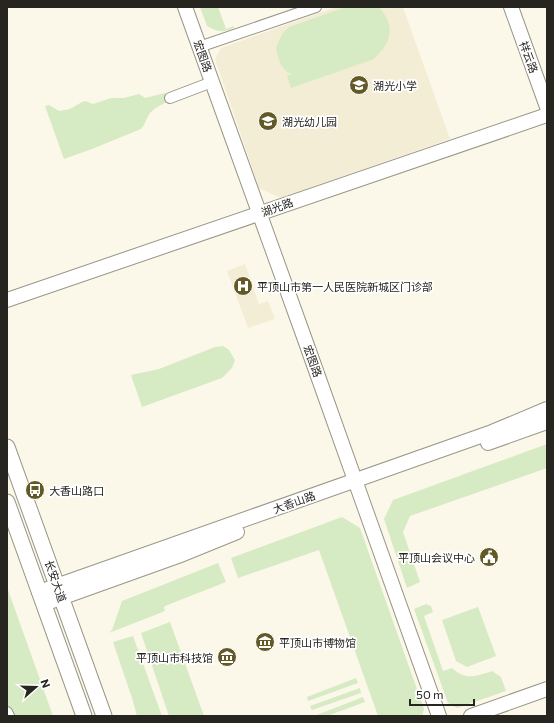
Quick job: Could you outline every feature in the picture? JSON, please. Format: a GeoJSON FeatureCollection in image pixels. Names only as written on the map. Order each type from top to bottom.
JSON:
{"type":"FeatureCollection","features":[{"type":"Feature","properties":{"kind":"main road","name":"长安大道"},"geometry":{"type":"LineString","coordinates":[[7,447],[104,716]]}},
{"type":"Feature","properties":{"kind":"main road","name":"长安大道"},"geometry":{"type":"LineString","coordinates":[[7,502],[84,716]]}},
{"type":"Feature","properties":{"kind":"street","name":"宏图路"},"geometry":{"type":"LineString","coordinates":[[185,7],[439,716]]}},
{"type":"Feature","properties":{"kind":"street"},"geometry":{"type":"LineString","coordinates":[[199,47],[316,7]]}},
{"type":"Feature","properties":{"kind":"street","name":"祥云路"},"geometry":{"type":"LineString","coordinates":[[511,7],[547,107]]}},
{"type":"Feature","properties":{"kind":"street"},"geometry":{"type":"LineString","coordinates":[[170,98],[212,82]]}},
{"type":"Feature","properties":{"kind":"street","name":"湖光路"},"geometry":{"type":"LineString","coordinates":[[7,300],[547,115]]}},
{"type":"Feature","properties":{"kind":"street","name":"大香山路"},"geometry":{"type":"LineString","coordinates":[[42,598],[178,556],[547,409]]}},
{"type":"Feature","properties":{"kind":"street","name":"大香山路"},"geometry":{"type":"LineString","coordinates":[[357,484],[547,422]]}},
{"type":"Feature","properties":{"kind":"street"},"geometry":{"type":"LineString","coordinates":[[472,716],[547,689]]}},
{"type":"Feature","properties":{"kind":"street"},"geometry":{"type":"LineString","coordinates":[[7,712],[9,716]]}},
{"type":"Feature","properties":{"kind":"shaded area","name":"湖光小学"},"geometry":{"type":"Polygon","coordinates":[[[336,7],[403,7],[450,139],[280,198],[259,188],[215,59],[221,48],[336,7]]]}},
{"type":"Feature","properties":{"kind":"shaded area","name":"平顶山市第一人民医院新城区门诊部"},"geometry":{"type":"Polygon","coordinates":[[[245,264],[259,304],[268,301],[275,319],[248,328],[227,271],[245,264]]]}},
{"type":"Feature","properties":{"kind":"green space"},"geometry":{"type":"Polygon","coordinates":[[[200,7],[218,7],[226,29],[234,26],[234,28],[226,31],[220,31],[214,30],[207,26],[200,7]]]}},
{"type":"Feature","properties":{"kind":"green space"},"geometry":{"type":"Polygon","coordinates":[[[346,7],[379,7],[390,27],[390,34],[385,46],[374,59],[291,88],[287,76],[292,74],[283,67],[279,60],[276,48],[282,34],[289,27],[346,7]]]}},
{"type":"Feature","properties":{"kind":"green space"},"geometry":{"type":"Polygon","coordinates":[[[165,93],[169,101],[151,112],[141,129],[64,159],[45,106],[49,105],[59,111],[70,109],[85,101],[93,104],[111,98],[124,98],[139,94],[145,98],[165,93]]]}},
{"type":"Feature","properties":{"kind":"green space"},"geometry":{"type":"Polygon","coordinates":[[[223,346],[229,350],[235,360],[232,368],[222,378],[142,407],[131,375],[159,369],[215,347],[223,346]]]}},
{"type":"Feature","properties":{"kind":"green space"},"geometry":{"type":"Polygon","coordinates":[[[547,444],[547,468],[410,516],[403,532],[420,582],[407,588],[384,519],[393,500],[547,444]]]}},
{"type":"Feature","properties":{"kind":"green space"},"geometry":{"type":"Polygon","coordinates":[[[342,517],[360,528],[424,709],[422,716],[378,716],[319,550],[238,578],[231,558],[342,517]]]}},
{"type":"Feature","properties":{"kind":"green space"},"geometry":{"type":"Polygon","coordinates":[[[218,563],[226,582],[165,606],[165,611],[109,633],[112,630],[122,601],[218,563]]]}},
{"type":"Feature","properties":{"kind":"green space"},"geometry":{"type":"Polygon","coordinates":[[[7,587],[53,716],[7,716],[7,587]]]}},
{"type":"Feature","properties":{"kind":"green space"},"geometry":{"type":"Polygon","coordinates":[[[426,604],[431,606],[433,612],[424,616],[443,671],[452,668],[462,675],[472,676],[492,671],[501,677],[506,691],[457,708],[448,703],[414,609],[426,604]]]}},
{"type":"Feature","properties":{"kind":"green space"},"geometry":{"type":"Polygon","coordinates":[[[478,607],[496,656],[467,667],[456,661],[442,620],[478,607]]]}},
{"type":"Feature","properties":{"kind":"green space"},"geometry":{"type":"Polygon","coordinates":[[[170,622],[204,716],[169,716],[141,633],[170,622]]]}},
{"type":"Feature","properties":{"kind":"green space"},"geometry":{"type":"Polygon","coordinates":[[[133,636],[162,716],[137,716],[113,642],[133,636]]]}},
{"type":"Feature","properties":{"kind":"green space"},"geometry":{"type":"Polygon","coordinates":[[[356,678],[358,683],[308,701],[307,697],[356,678]]]}},
{"type":"Feature","properties":{"kind":"green space"},"geometry":{"type":"Polygon","coordinates":[[[360,688],[361,693],[312,710],[310,706],[360,688]]]}},
{"type":"Feature","properties":{"kind":"green space"},"geometry":{"type":"Polygon","coordinates":[[[363,697],[365,702],[327,716],[314,716],[363,697]]]}},
{"type":"Feature","properties":{"kind":"place","name":"湖光小学"},"geometry":{"type":"Point","coordinates":[359,85]}},
{"type":"Feature","properties":{"kind":"place","name":"湖光幼儿园"},"geometry":{"type":"Point","coordinates":[268,121]}},
{"type":"Feature","properties":{"kind":"place","name":"平顶山市第一人民医院新城区门诊部"},"geometry":{"type":"Point","coordinates":[243,286]}},
{"type":"Feature","properties":{"kind":"place","name":"大香山路口"},"geometry":{"type":"Point","coordinates":[35,490]}},
{"type":"Feature","properties":{"kind":"place","name":"平顶山会议中心"},"geometry":{"type":"Point","coordinates":[489,557]}},
{"type":"Feature","properties":{"kind":"place","name":"平顶山市博物馆"},"geometry":{"type":"Point","coordinates":[265,642]}},
{"type":"Feature","properties":{"kind":"place","name":"平顶山市科技馆"},"geometry":{"type":"Point","coordinates":[227,657]}}]}
